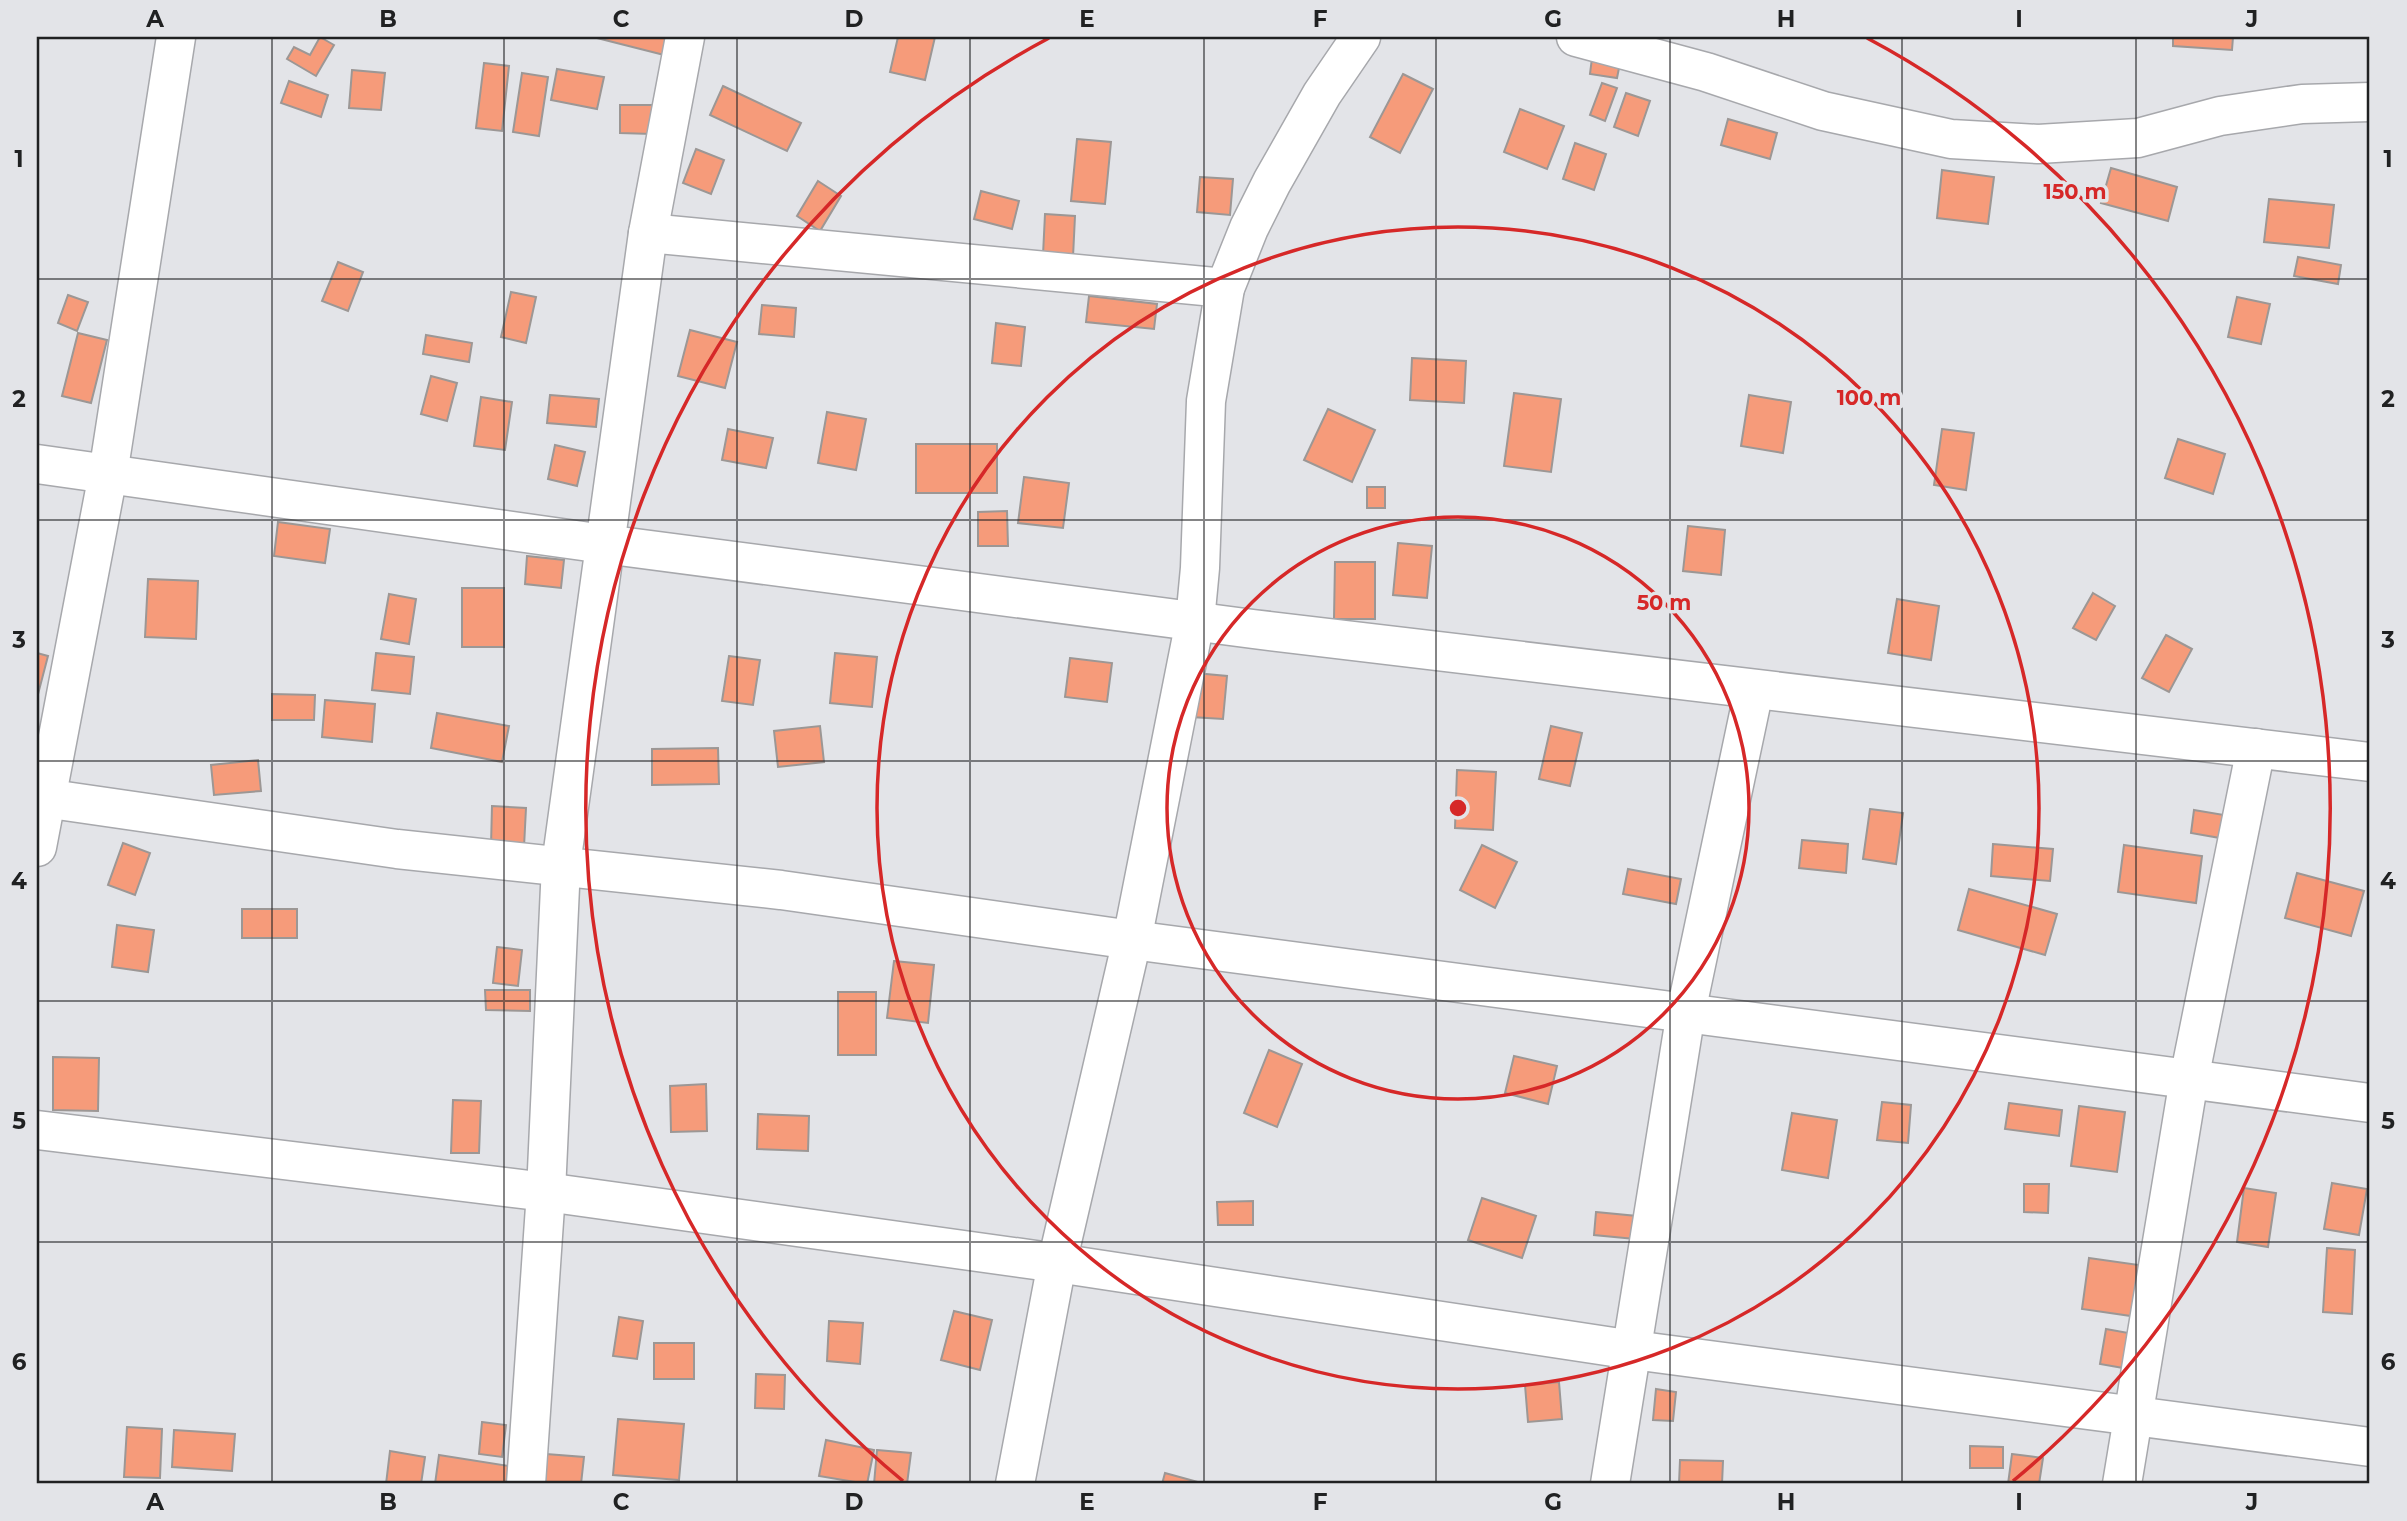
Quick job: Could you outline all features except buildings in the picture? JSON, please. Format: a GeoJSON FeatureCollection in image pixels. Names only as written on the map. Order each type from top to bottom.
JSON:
{"type":"FeatureCollection","features":[{"type":"Feature","properties":{"kind":"street"},"geometry":{"type":"LineString","coordinates":[[37,846],[41,798],[108,474],[176,37]]}},
{"type":"Feature","properties":{"kind":"street"},"geometry":{"type":"LineString","coordinates":[[526,1484],[546,1192],[561,865],[648,233],[685,37]]}},
{"type":"Feature","properties":{"kind":"street"},"geometry":{"type":"LineString","coordinates":[[1015,1484],[1056,1263],[1132,940],[1195,621],[1200,568],[1206,401],[1225,288],[1249,228],[1272,182],[1322,94],[1361,37]]}},
{"type":"Feature","properties":{"kind":"street"},"geometry":{"type":"LineString","coordinates":[[1576,37],[1706,72],[1823,111],[1951,139],[2038,144],[2138,138],[2220,116],[2302,104],[2370,102]]}},
{"type":"Feature","properties":{"kind":"street"},"geometry":{"type":"LineString","coordinates":[[648,233],[1225,288]]}},
{"type":"Feature","properties":{"kind":"street"},"geometry":{"type":"LineString","coordinates":[[37,464],[604,544],[1195,621],[2370,762]]}},
{"type":"Feature","properties":{"kind":"street"},"geometry":{"type":"LineString","coordinates":[[1610,1484],[1686,1012],[1754,690]]}},
{"type":"Feature","properties":{"kind":"street"},"geometry":{"type":"LineString","coordinates":[[2122,1484],[2189,1079],[2256,748]]}},
{"type":"Feature","properties":{"kind":"street"},"geometry":{"type":"LineString","coordinates":[[41,798],[397,849],[794,891],[1132,940],[2370,1102]]}},
{"type":"Feature","properties":{"kind":"street"},"geometry":{"type":"LineString","coordinates":[[37,1130],[546,1192],[1056,1263],[1633,1350],[2370,1447]]}}]}
